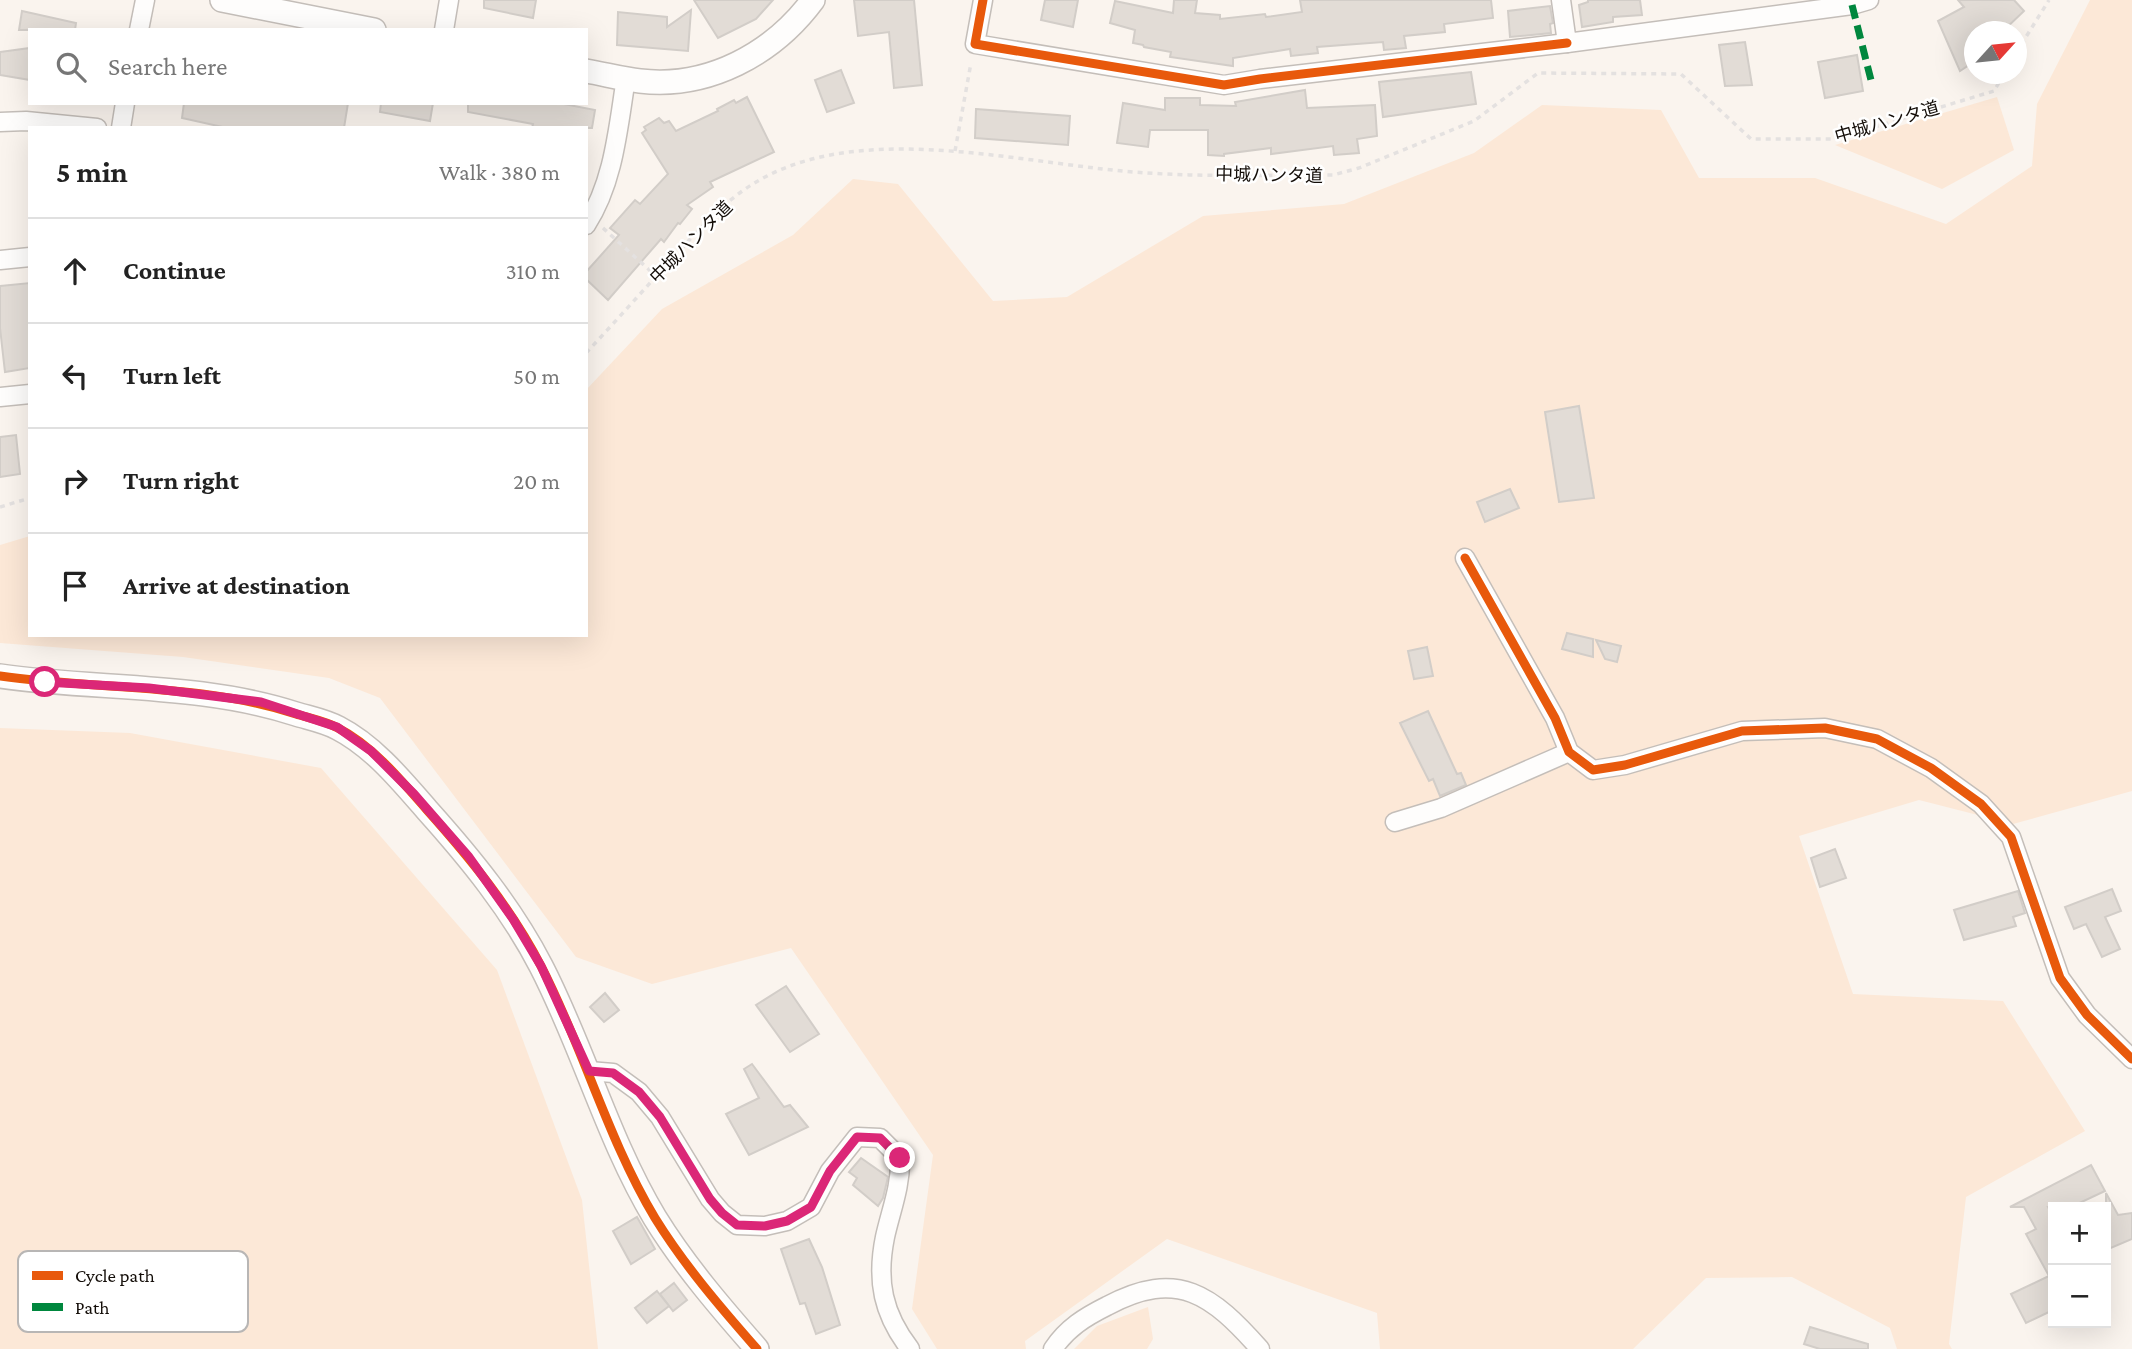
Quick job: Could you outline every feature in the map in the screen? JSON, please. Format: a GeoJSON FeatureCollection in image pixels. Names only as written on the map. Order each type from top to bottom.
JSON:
{"type":"FeatureCollection","features":[{"type":"Feature","properties":{"kind":"street"},"geometry":{"type":"LineString","coordinates":[[139,28],[145,0]]}},
{"type":"Feature","properties":{"kind":"street"},"geometry":{"type":"LineString","coordinates":[[222,0],[364,28]]}},
{"type":"Feature","properties":{"kind":"street"},"geometry":{"type":"LineString","coordinates":[[444,28],[449,0]]}},
{"type":"Feature","properties":{"kind":"street"},"geometry":{"type":"LineString","coordinates":[[588,71],[640,81],[675,81],[703,76],[734,65],[778,40],[813,0]]}},
{"type":"Feature","properties":{"kind":"street"},"geometry":{"type":"LineString","coordinates":[[983,0],[975,44],[1224,85],[1567,43],[1852,5],[1869,0]]}},
{"type":"Feature","properties":{"kind":"street"},"geometry":{"type":"LineString","coordinates":[[1561,0],[1567,43]]}},
{"type":"Feature","properties":{"kind":"street"},"geometry":{"type":"LineString","coordinates":[[588,219],[603,188],[614,154],[626,78]]}},
{"type":"Feature","properties":{"kind":"street"},"geometry":{"type":"LineString","coordinates":[[121,126],[125,105]]}},
{"type":"Feature","properties":{"kind":"street"},"geometry":{"type":"LineString","coordinates":[[0,121],[77,126]]}},
{"type":"Feature","properties":{"kind":"street"},"geometry":{"type":"LineString","coordinates":[[0,260],[28,257]]}},
{"type":"Feature","properties":{"kind":"street"},"geometry":{"type":"LineString","coordinates":[[0,397],[28,394]]}},
{"type":"Feature","properties":{"kind":"street"},"geometry":{"type":"LineString","coordinates":[[1465,558],[1555,718],[1569,752],[1593,770],[1625,765],[1742,731],[1825,728],[1877,739],[1931,768],[1981,804],[2011,837],[2060,978],[2087,1015],[2132,1059]]}},
{"type":"Feature","properties":{"kind":"street"},"geometry":{"type":"LineString","coordinates":[[0,676],[45,682],[149,688],[261,702],[337,727],[371,751],[414,794],[469,857],[513,919],[541,966],[589,1071],[618,1146],[655,1218],[718,1304],[757,1349]]}},
{"type":"Feature","properties":{"kind":"street"},"geometry":{"type":"LineString","coordinates":[[1395,822],[1441,808],[1569,752]]}},
{"type":"Feature","properties":{"kind":"street"},"geometry":{"type":"LineString","coordinates":[[589,1071],[613,1073],[639,1092],[660,1117],[710,1199],[737,1225],[765,1226],[787,1221],[811,1207],[830,1171],[857,1137],[880,1138],[900,1158],[901,1178],[885,1240],[881,1282],[886,1310],[897,1332],[910,1349]]}},
{"type":"Feature","properties":{"kind":"street"},"geometry":{"type":"LineString","coordinates":[[1054,1349],[1068,1329],[1093,1313],[1139,1291],[1159,1287],[1202,1295],[1238,1324],[1259,1349]]}},
{"type":"Feature","properties":{"kind":"path"},"geometry":{"type":"LineString","coordinates":[[2027,36],[2049,0]]}},
{"type":"Feature","properties":{"kind":"path"},"geometry":{"type":"LineString","coordinates":[[955,151],[975,44]]}},
{"type":"Feature","properties":{"kind":"path"},"geometry":{"type":"LineString","coordinates":[[588,221],[600,225],[656,276]]}},
{"type":"Feature","properties":{"kind":"path"},"geometry":{"type":"LineString","coordinates":[[0,507],[28,499]]}},
{"type":"Feature","properties":{"kind":"shaded area"},"geometry":{"type":"Polygon","coordinates":[[[2090,0],[2132,0],[2132,791],[2013,824],[1919,800],[1799,836],[1853,994],[2003,1001],[2085,1131],[1966,1197],[1949,1344],[1952,1349],[1897,1349],[1890,1328],[1792,1277],[1706,1278],[1633,1349],[1380,1349],[1377,1313],[1167,1239],[1025,1341],[1026,1349],[937,1349],[912,1309],[933,1155],[791,948],[652,984],[576,957],[380,698],[329,678],[183,657],[0,643],[0,545],[28,537],[28,637],[588,637],[588,388],[662,309],[793,235],[853,179],[898,184],[993,301],[1067,297],[1203,216],[1344,204],[1474,153],[1542,105],[1661,110],[1699,178],[1815,178],[1946,224],[2032,166],[2037,104],[2090,0]]]}},
{"type":"Feature","properties":{"kind":"shaded area"},"geometry":{"type":"Polygon","coordinates":[[[1997,97],[2014,150],[1942,189],[1835,145],[1997,97]]]}},
{"type":"Feature","properties":{"kind":"shaded area"},"geometry":{"type":"Polygon","coordinates":[[[0,728],[130,733],[321,768],[497,970],[582,1200],[598,1349],[0,1349],[0,728]]]}},
{"type":"Feature","properties":{"kind":"shaded area"},"geometry":{"type":"Polygon","coordinates":[[[1148,1307],[1153,1339],[1147,1349],[1074,1349],[1097,1326],[1148,1307]]]}},
{"type":"Feature","properties":{"kind":"building"},"geometry":{"type":"Polygon","coordinates":[[[484,0],[536,0],[533,18],[484,8],[484,0]]]}},
{"type":"Feature","properties":{"kind":"building"},"geometry":{"type":"Polygon","coordinates":[[[694,0],[773,0],[756,19],[718,38],[694,0]]]}},
{"type":"Feature","properties":{"kind":"building"},"geometry":{"type":"Polygon","coordinates":[[[854,0],[914,0],[922,85],[894,88],[889,32],[858,36],[854,0]]]}},
{"type":"Feature","properties":{"kind":"building"},"geometry":{"type":"Polygon","coordinates":[[[1045,0],[1078,0],[1073,27],[1041,20],[1045,0]]]}},
{"type":"Feature","properties":{"kind":"building"},"geometry":{"type":"Polygon","coordinates":[[[1174,0],[1197,0],[1195,13],[1220,15],[1220,19],[1302,12],[1300,0],[1491,0],[1493,18],[1444,24],[1445,32],[1404,36],[1406,48],[1384,50],[1383,42],[1317,47],[1318,53],[1291,56],[1290,49],[1233,58],[1233,66],[1170,57],[1171,52],[1133,43],[1135,30],[1110,23],[1115,1],[1173,13],[1174,0]]]}},
{"type":"Feature","properties":{"kind":"building"},"geometry":{"type":"Polygon","coordinates":[[[1588,0],[1640,0],[1642,15],[1613,17],[1613,22],[1582,27],[1579,5],[1588,0]]]}},
{"type":"Feature","properties":{"kind":"building"},"geometry":{"type":"Polygon","coordinates":[[[1958,0],[2014,0],[2024,11],[2014,21],[1964,21],[1964,68],[1960,71],[1938,21],[1964,7],[1958,0]]]}},
{"type":"Feature","properties":{"kind":"building"},"geometry":{"type":"Polygon","coordinates":[[[1550,6],[1553,23],[1550,24],[1551,33],[1510,37],[1508,11],[1550,6]]]}},
{"type":"Feature","properties":{"kind":"building"},"geometry":{"type":"Polygon","coordinates":[[[691,10],[688,51],[617,45],[618,12],[667,17],[667,27],[691,10]]]}},
{"type":"Feature","properties":{"kind":"building"},"geometry":{"type":"Polygon","coordinates":[[[22,11],[76,23],[75,28],[19,30],[22,11]]]}},
{"type":"Feature","properties":{"kind":"building"},"geometry":{"type":"Polygon","coordinates":[[[1745,42],[1752,85],[1725,86],[1719,45],[1745,42]]]}},
{"type":"Feature","properties":{"kind":"building"},"geometry":{"type":"Polygon","coordinates":[[[28,48],[28,80],[0,75],[0,52],[28,48]]]}},
{"type":"Feature","properties":{"kind":"building"},"geometry":{"type":"Polygon","coordinates":[[[1857,55],[1863,91],[1825,98],[1818,62],[1857,55]]]}},
{"type":"Feature","properties":{"kind":"building"},"geometry":{"type":"Polygon","coordinates":[[[841,70],[854,103],[827,112],[815,80],[841,70]]]}},
{"type":"Feature","properties":{"kind":"building"},"geometry":{"type":"Polygon","coordinates":[[[1471,72],[1476,104],[1383,117],[1379,82],[1471,72]]]}},
{"type":"Feature","properties":{"kind":"building"},"geometry":{"type":"Polygon","coordinates":[[[1305,90],[1307,108],[1375,105],[1377,136],[1357,139],[1359,153],[1334,155],[1333,146],[1271,154],[1271,148],[1224,156],[1208,155],[1208,130],[1150,130],[1148,147],[1117,143],[1123,103],[1165,110],[1165,98],[1200,98],[1200,105],[1236,106],[1235,102],[1305,90]]]}},
{"type":"Feature","properties":{"kind":"building"},"geometry":{"type":"Polygon","coordinates":[[[747,97],[774,152],[710,182],[713,187],[687,205],[692,209],[680,224],[678,223],[664,242],[661,239],[608,300],[588,281],[588,270],[619,235],[610,228],[635,200],[640,204],[668,174],[642,133],[646,130],[644,127],[659,118],[664,123],[669,121],[676,131],[718,111],[717,109],[734,100],[736,103],[747,97]]]}},
{"type":"Feature","properties":{"kind":"building"},"geometry":{"type":"Polygon","coordinates":[[[184,105],[348,105],[344,126],[218,126],[182,118],[184,105]]]}},
{"type":"Feature","properties":{"kind":"building"},"geometry":{"type":"Polygon","coordinates":[[[381,105],[433,105],[430,121],[380,112],[381,105]]]}},
{"type":"Feature","properties":{"kind":"building"},"geometry":{"type":"Polygon","coordinates":[[[468,105],[569,105],[595,110],[592,128],[532,126],[468,112],[468,105]]]}},
{"type":"Feature","properties":{"kind":"building"},"geometry":{"type":"Polygon","coordinates":[[[976,109],[1070,116],[1068,145],[975,138],[976,109]]]}},
{"type":"Feature","properties":{"kind":"building"},"geometry":{"type":"Polygon","coordinates":[[[28,283],[28,368],[5,372],[0,328],[0,286],[28,283]]]}},
{"type":"Feature","properties":{"kind":"building"},"geometry":{"type":"Polygon","coordinates":[[[1579,406],[1594,498],[1559,502],[1545,412],[1579,406]]]}},
{"type":"Feature","properties":{"kind":"building"},"geometry":{"type":"Polygon","coordinates":[[[16,435],[20,474],[0,477],[0,437],[16,435]]]}},
{"type":"Feature","properties":{"kind":"building"},"geometry":{"type":"Polygon","coordinates":[[[1510,489],[1519,508],[1485,522],[1477,502],[1510,489]]]}},
{"type":"Feature","properties":{"kind":"building"},"geometry":{"type":"Polygon","coordinates":[[[1567,633],[1593,639],[1593,657],[1562,649],[1567,633]]]}},
{"type":"Feature","properties":{"kind":"building"},"geometry":{"type":"Polygon","coordinates":[[[1596,640],[1621,646],[1617,662],[1605,659],[1596,640]]]}},
{"type":"Feature","properties":{"kind":"building"},"geometry":{"type":"Polygon","coordinates":[[[1427,647],[1433,676],[1414,679],[1408,651],[1427,647]]]}},
{"type":"Feature","properties":{"kind":"building"},"geometry":{"type":"Polygon","coordinates":[[[1428,711],[1457,774],[1461,773],[1466,785],[1440,796],[1433,779],[1429,781],[1400,723],[1428,711]]]}},
{"type":"Feature","properties":{"kind":"building"},"geometry":{"type":"Polygon","coordinates":[[[1835,849],[1846,878],[1820,887],[1811,858],[1835,849]]]}},
{"type":"Feature","properties":{"kind":"building"},"geometry":{"type":"Polygon","coordinates":[[[2112,889],[2121,911],[2105,917],[2120,949],[2102,957],[2086,924],[2074,929],[2065,907],[2112,889]]]}},
{"type":"Feature","properties":{"kind":"building"},"geometry":{"type":"Polygon","coordinates":[[[2018,891],[2025,913],[2013,917],[2016,926],[1964,940],[1954,910],[2018,891]]]}},
{"type":"Feature","properties":{"kind":"building"},"geometry":{"type":"Polygon","coordinates":[[[786,986],[819,1034],[790,1052],[756,1005],[786,986]]]}},
{"type":"Feature","properties":{"kind":"building"},"geometry":{"type":"Polygon","coordinates":[[[605,993],[619,1010],[604,1022],[590,1007],[605,993]]]}},
{"type":"Feature","properties":{"kind":"building"},"geometry":{"type":"Polygon","coordinates":[[[752,1064],[784,1107],[790,1105],[808,1127],[749,1155],[726,1114],[759,1098],[744,1069],[752,1064]]]}},
{"type":"Feature","properties":{"kind":"building"},"geometry":{"type":"Polygon","coordinates":[[[861,1158],[888,1177],[883,1198],[878,1206],[853,1185],[857,1178],[849,1172],[861,1158]]]}},
{"type":"Feature","properties":{"kind":"building"},"geometry":{"type":"Polygon","coordinates":[[[2091,1165],[2105,1191],[2082,1202],[2048,1202],[2048,1274],[2026,1234],[2036,1229],[2024,1207],[2010,1207],[2091,1165]]]}},
{"type":"Feature","properties":{"kind":"building"},"geometry":{"type":"Polygon","coordinates":[[[2111,1202],[2118,1215],[2132,1213],[2132,1239],[2111,1248],[2111,1202]]]}},
{"type":"Feature","properties":{"kind":"building"},"geometry":{"type":"Polygon","coordinates":[[[637,1217],[655,1249],[631,1264],[613,1231],[637,1217]]]}},
{"type":"Feature","properties":{"kind":"building"},"geometry":{"type":"Polygon","coordinates":[[[809,1239],[822,1267],[840,1325],[816,1334],[805,1303],[800,1304],[781,1249],[809,1239]]]}},
{"type":"Feature","properties":{"kind":"building"},"geometry":{"type":"Polygon","coordinates":[[[2048,1276],[2048,1312],[2026,1323],[2011,1294],[2048,1276]]]}},
{"type":"Feature","properties":{"kind":"building"},"geometry":{"type":"Polygon","coordinates":[[[674,1283],[687,1300],[673,1311],[660,1294],[674,1283]]]}},
{"type":"Feature","properties":{"kind":"building"},"geometry":{"type":"Polygon","coordinates":[[[657,1291],[669,1306],[647,1323],[635,1308],[657,1291]]]}},
{"type":"Feature","properties":{"kind":"building"},"geometry":{"type":"Polygon","coordinates":[[[1810,1327],[1868,1344],[1868,1349],[1820,1349],[1804,1344],[1810,1327]]]}},
{"type":"Feature","properties":{"kind":"marked path"},"geometry":{"type":"LineString","coordinates":[[1852,5],[1872,84]]}},
{"type":"Feature","properties":{"kind":"cycle path"},"geometry":{"type":"LineString","coordinates":[[983,0],[975,44],[1224,85],[1567,43]]}},
{"type":"Feature","properties":{"kind":"cycle path"},"geometry":{"type":"LineString","coordinates":[[1465,558],[1555,718],[1569,752],[1593,770],[1625,765],[1742,731],[1825,728],[1877,739],[1931,768],[1981,804],[2011,837],[2060,978],[2087,1015],[2132,1059]]}},
{"type":"Feature","properties":{"kind":"cycle path"},"geometry":{"type":"LineString","coordinates":[[0,676],[186,692],[260,704],[333,726],[351,735],[375,754],[459,846],[517,924],[556,997],[638,1188],[666,1235],[691,1269],[757,1349]]}},
{"type":"Feature","properties":{"kind":"route"},"geometry":{"type":"LineString","coordinates":[[45,682],[149,688],[261,702],[337,727],[371,751],[414,794],[469,857],[513,919],[541,966],[589,1071],[613,1073],[639,1092],[660,1117],[710,1199],[737,1225],[765,1226],[787,1221],[811,1207],[830,1171],[857,1137],[880,1138],[900,1158]]}}]}
